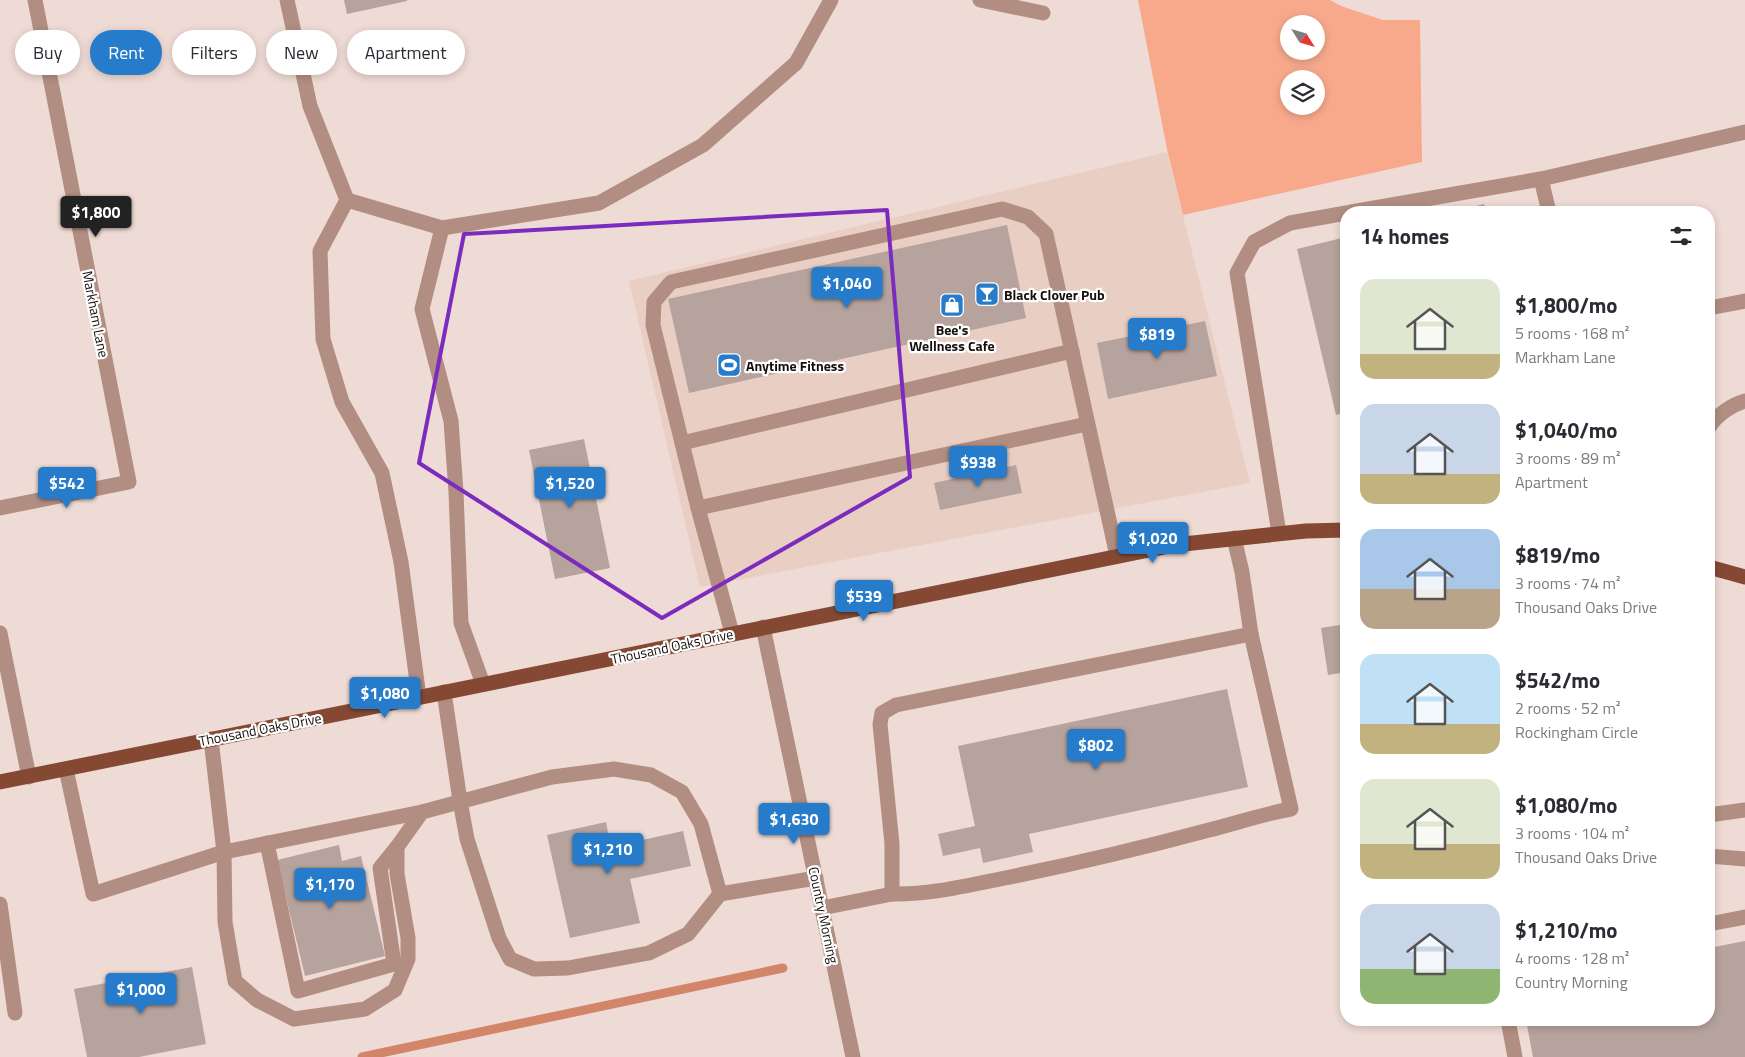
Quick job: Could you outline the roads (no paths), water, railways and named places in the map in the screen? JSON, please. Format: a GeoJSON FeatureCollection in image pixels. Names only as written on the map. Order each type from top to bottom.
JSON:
{"type":"FeatureCollection","features":[{"type":"Feature","properties":{"kind":"main road","name":"Thousand Oaks Drive"},"geometry":{"type":"LineString","coordinates":[[0,782],[1174,545],[1279,533],[1340,530]]}},
{"type":"Feature","properties":{"kind":"main road"},"geometry":{"type":"LineString","coordinates":[[1715,569],[1745,577]]}},
{"type":"Feature","properties":{"kind":"street","name":"Markham Lane"},"geometry":{"type":"LineString","coordinates":[[0,508],[129,482],[35,0]]}},
{"type":"Feature","properties":{"kind":"street"},"geometry":{"type":"LineString","coordinates":[[287,0],[310,106],[347,200],[320,250],[323,339],[342,402],[382,473],[401,562],[419,697]]}},
{"type":"Feature","properties":{"kind":"street"},"geometry":{"type":"LineString","coordinates":[[347,200],[442,228],[599,203],[703,145],[796,63],[831,0]]}},
{"type":"Feature","properties":{"kind":"street"},"geometry":{"type":"LineString","coordinates":[[980,0],[1044,14]]}},
{"type":"Feature","properties":{"kind":"street"},"geometry":{"type":"LineString","coordinates":[[1386,206],[1541,179],[1745,132]]}},
{"type":"Feature","properties":{"kind":"street"},"geometry":{"type":"LineString","coordinates":[[1541,179],[1548,206]]}},
{"type":"Feature","properties":{"kind":"street"},"geometry":{"type":"LineString","coordinates":[[732,633],[698,508],[653,325],[654,302],[671,282],[1002,209],[1028,217],[1046,234],[1117,556]]}},
{"type":"Feature","properties":{"kind":"street"},"geometry":{"type":"LineString","coordinates":[[1279,533],[1237,273],[1254,242],[1290,223],[1340,214]]}},
{"type":"Feature","properties":{"kind":"street"},"geometry":{"type":"LineString","coordinates":[[442,228],[422,309],[451,420],[461,623],[484,684]]}},
{"type":"Feature","properties":{"kind":"street"},"geometry":{"type":"LineString","coordinates":[[1715,307],[1745,301]]}},
{"type":"Feature","properties":{"kind":"street"},"geometry":{"type":"LineString","coordinates":[[682,442],[1072,351]]}},
{"type":"Feature","properties":{"kind":"street"},"geometry":{"type":"LineString","coordinates":[[1715,419],[1735,404],[1745,401]]}},
{"type":"Feature","properties":{"kind":"street"},"geometry":{"type":"LineString","coordinates":[[698,508],[1087,424]]}},
{"type":"Feature","properties":{"kind":"street"},"geometry":{"type":"LineString","coordinates":[[822,908],[892,894],[966,886],[1044,870],[1291,809],[1251,634],[1243,578],[1234,538]]}},
{"type":"Feature","properties":{"kind":"street","name":"Country Morning"},"geometry":{"type":"LineString","coordinates":[[763,627],[853,1057]]}},
{"type":"Feature","properties":{"kind":"street"},"geometry":{"type":"LineString","coordinates":[[0,633],[30,777]]}},
{"type":"Feature","properties":{"kind":"street"},"geometry":{"type":"LineString","coordinates":[[892,894],[892,844],[880,724],[882,713],[896,704],[1251,634]]}},
{"type":"Feature","properties":{"kind":"street"},"geometry":{"type":"LineString","coordinates":[[444,692],[467,839],[499,938],[510,959],[534,969],[568,968],[649,953],[688,934],[720,894],[816,878]]}},
{"type":"Feature","properties":{"kind":"street"},"geometry":{"type":"LineString","coordinates":[[211,739],[224,852],[225,922],[235,980],[257,1000],[294,1019],[365,1009],[395,990],[408,959],[408,938],[397,874],[397,847]]}},
{"type":"Feature","properties":{"kind":"street"},"geometry":{"type":"LineString","coordinates":[[66,769],[93,894],[224,852],[422,812],[552,777],[614,769],[651,775],[682,792],[701,824],[720,894]]}},
{"type":"Feature","properties":{"kind":"street"},"geometry":{"type":"LineString","coordinates":[[1715,814],[1745,810]]}},
{"type":"Feature","properties":{"kind":"street"},"geometry":{"type":"LineString","coordinates":[[267,844],[298,992],[394,964],[380,868],[422,812]]}},
{"type":"Feature","properties":{"kind":"street"},"geometry":{"type":"LineString","coordinates":[[1715,856],[1745,859]]}},
{"type":"Feature","properties":{"kind":"street"},"geometry":{"type":"LineString","coordinates":[[0,904],[15,1013]]}},
{"type":"Feature","properties":{"kind":"street"},"geometry":{"type":"LineString","coordinates":[[1715,923],[1745,917]]}},
{"type":"Feature","properties":{"kind":"street"},"geometry":{"type":"LineString","coordinates":[[1509,1026],[1515,1057]]}},
{"type":"Feature","properties":{"kind":"waterway"},"geometry":{"type":"LineString","coordinates":[[362,1057],[783,968]]}},
{"type":"Feature","properties":{"kind":"place","name":"Black Clover Pub"},"geometry":{"type":"Point","coordinates":[987,294]}},
{"type":"Feature","properties":{"kind":"place","name":"Bee's Wellness Cafe"},"geometry":{"type":"Point","coordinates":[952,305]}},
{"type":"Feature","properties":{"kind":"place","name":"Anytime Fitness"},"geometry":{"type":"Point","coordinates":[729,365]}}]}
